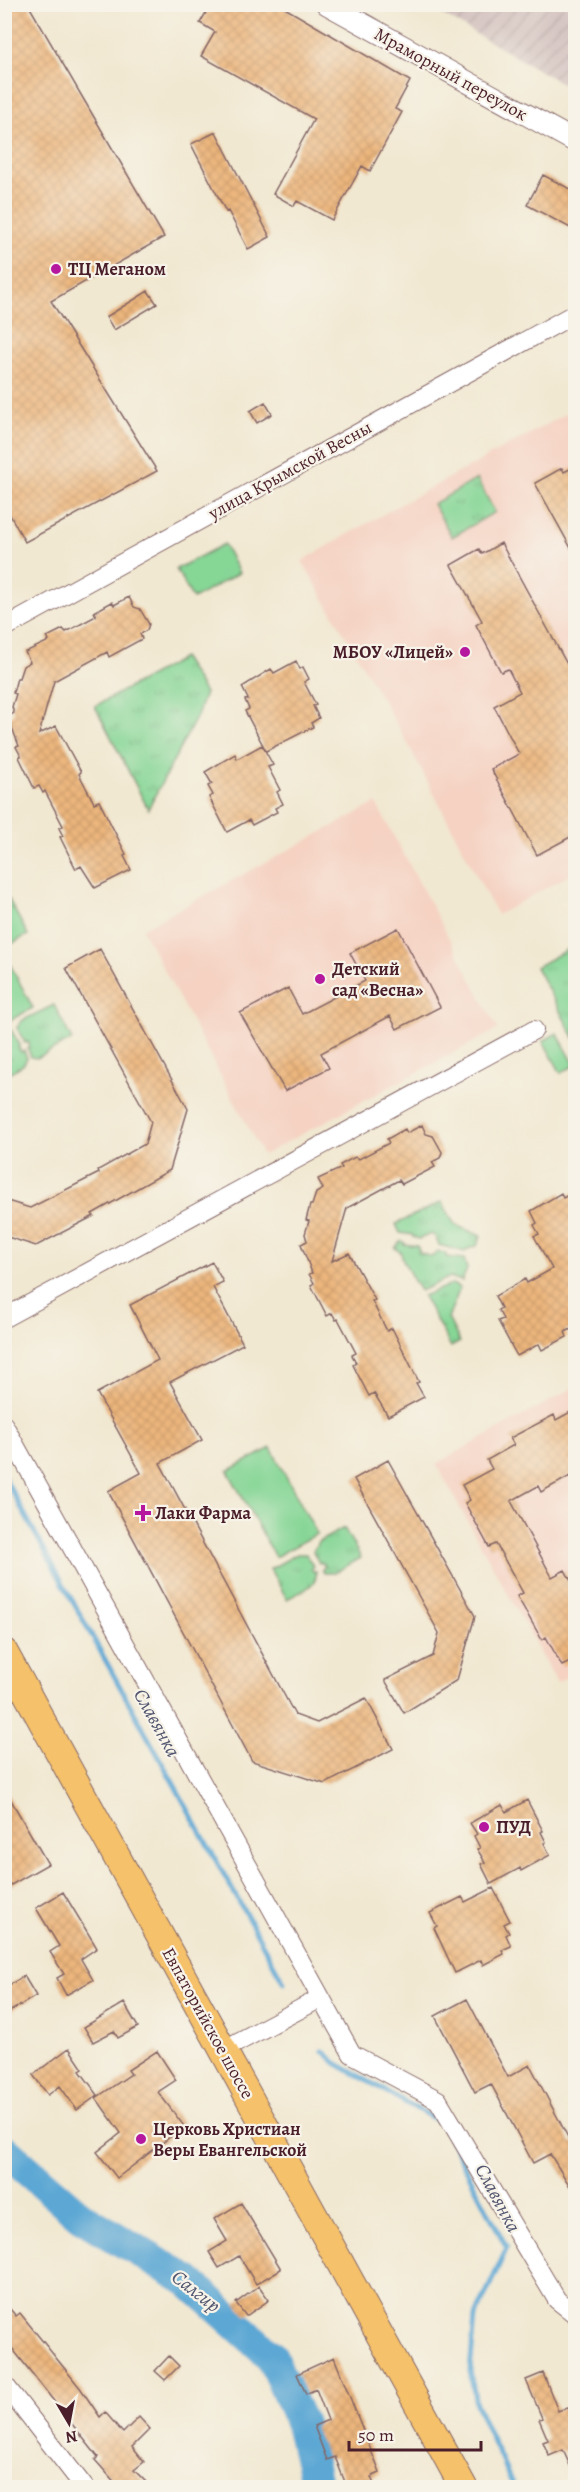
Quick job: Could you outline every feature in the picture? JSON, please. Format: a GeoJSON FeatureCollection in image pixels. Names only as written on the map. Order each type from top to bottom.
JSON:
{"type":"FeatureCollection","features":[{"type":"Feature","properties":{"kind":"main road","name":"Евпаторийское шоссе"},"geometry":{"type":"LineString","coordinates":[[4,1652],[465,2487]]}},
{"type":"Feature","properties":{"kind":"street","name":"Мраморный переулок"},"geometry":{"type":"LineString","coordinates":[[327,4],[576,142]]}},
{"type":"Feature","properties":{"kind":"street","name":"улица Крымской Весны"},"geometry":{"type":"LineString","coordinates":[[4,628],[576,313]]}},
{"type":"Feature","properties":{"kind":"street"},"geometry":{"type":"LineString","coordinates":[[4,1318],[534,1030]]}},
{"type":"Feature","properties":{"kind":"street"},"geometry":{"type":"LineString","coordinates":[[4,1425],[352,2054],[438,2100],[557,2300],[576,2315]]}},
{"type":"Feature","properties":{"kind":"street"},"geometry":{"type":"LineString","coordinates":[[223,2050],[321,1998]]}},
{"type":"Feature","properties":{"kind":"street"},"geometry":{"type":"LineString","coordinates":[[4,2384],[85,2487]]}},
{"type":"Feature","properties":{"kind":"shaded area"},"geometry":{"type":"Polygon","coordinates":[[[426,5],[575,5],[575,91],[426,5]]]}},
{"type":"Feature","properties":{"kind":"shaded area","name":"МБОУ «Лицей»"},"geometry":{"type":"Polygon","coordinates":[[[575,409],[575,872],[497,915],[407,742],[302,561],[575,409]]]}},
{"type":"Feature","properties":{"kind":"shaded area","name":"Детский сад «Весна»"},"geometry":{"type":"Polygon","coordinates":[[[376,803],[498,1029],[263,1155],[142,929],[376,803]]]}},
{"type":"Feature","properties":{"kind":"shaded area"},"geometry":{"type":"Polygon","coordinates":[[[575,1387],[575,1672],[557,1683],[436,1464],[575,1387]]]}},
{"type":"Feature","properties":{"kind":"green space"},"geometry":{"type":"Polygon","coordinates":[[[477,479],[495,512],[452,537],[433,504],[477,479]]]}},
{"type":"Feature","properties":{"kind":"green space"},"geometry":{"type":"Polygon","coordinates":[[[224,544],[239,573],[193,599],[176,569],[224,544]]]}},
{"type":"Feature","properties":{"kind":"green space"},"geometry":{"type":"Polygon","coordinates":[[[183,658],[205,693],[197,716],[148,809],[95,706],[183,658]]]}},
{"type":"Feature","properties":{"kind":"green space"},"geometry":{"type":"Polygon","coordinates":[[[8,898],[28,935],[11,944],[4,921],[4,909],[8,898]]]}},
{"type":"Feature","properties":{"kind":"green space"},"geometry":{"type":"Polygon","coordinates":[[[575,945],[575,1039],[536,967],[575,945]]]}},
{"type":"Feature","properties":{"kind":"green space"},"geometry":{"type":"Polygon","coordinates":[[[5,955],[33,1008],[4,1023],[5,955]]]}},
{"type":"Feature","properties":{"kind":"green space"},"geometry":{"type":"Polygon","coordinates":[[[54,1005],[72,1040],[37,1058],[31,1057],[28,1042],[25,1043],[17,1028],[21,1021],[54,1005]]]}},
{"type":"Feature","properties":{"kind":"green space"},"geometry":{"type":"Polygon","coordinates":[[[6,1029],[11,1030],[20,1045],[18,1047],[21,1052],[24,1051],[27,1058],[23,1065],[5,1075],[6,1029]]]}},
{"type":"Feature","properties":{"kind":"green space"},"geometry":{"type":"Polygon","coordinates":[[[557,1033],[575,1065],[561,1073],[543,1041],[557,1033]]]}},
{"type":"Feature","properties":{"kind":"green space"},"geometry":{"type":"Polygon","coordinates":[[[442,1202],[455,1225],[481,1236],[477,1246],[465,1252],[439,1245],[435,1236],[431,1234],[419,1239],[413,1235],[400,1233],[396,1224],[442,1202]]]}},
{"type":"Feature","properties":{"kind":"green space"},"geometry":{"type":"Polygon","coordinates":[[[401,1241],[404,1244],[417,1246],[420,1253],[432,1257],[438,1251],[446,1254],[446,1257],[464,1259],[467,1269],[462,1281],[450,1277],[420,1291],[401,1253],[395,1248],[401,1241]]]}},
{"type":"Feature","properties":{"kind":"green space"},"geometry":{"type":"Polygon","coordinates":[[[452,1284],[460,1288],[448,1318],[460,1342],[451,1347],[423,1296],[452,1284]]]}},
{"type":"Feature","properties":{"kind":"green space"},"geometry":{"type":"Polygon","coordinates":[[[271,1448],[317,1534],[275,1557],[228,1471],[271,1448]]]}},
{"type":"Feature","properties":{"kind":"green space"},"geometry":{"type":"Polygon","coordinates":[[[344,1528],[361,1558],[334,1573],[324,1573],[322,1569],[325,1567],[322,1562],[319,1563],[313,1551],[318,1542],[344,1528]]]}},
{"type":"Feature","properties":{"kind":"green space"},"geometry":{"type":"Polygon","coordinates":[[[297,1554],[306,1554],[313,1566],[311,1568],[314,1572],[316,1571],[316,1577],[311,1585],[287,1599],[270,1569],[297,1554]]]}},
{"type":"Feature","properties":{"kind":"building","name":"ТЦ Меганом"},"geometry":{"type":"Polygon","coordinates":[[[4,4],[28,4],[164,237],[51,301],[157,471],[25,542],[4,504],[4,4]]]}},
{"type":"Feature","properties":{"kind":"building"},"geometry":{"type":"Polygon","coordinates":[[[211,4],[278,4],[410,81],[395,109],[402,112],[370,171],[362,166],[332,220],[297,201],[294,206],[273,194],[314,119],[201,56],[215,32],[200,23],[211,4]]]}},
{"type":"Feature","properties":{"kind":"building"},"geometry":{"type":"Polygon","coordinates":[[[216,132],[270,237],[248,249],[191,144],[216,132]]]}},
{"type":"Feature","properties":{"kind":"building"},"geometry":{"type":"Polygon","coordinates":[[[543,175],[576,192],[576,231],[527,205],[543,175]]]}},
{"type":"Feature","properties":{"kind":"building"},"geometry":{"type":"Polygon","coordinates":[[[148,291],[157,304],[114,330],[106,317],[148,291]]]}},
{"type":"Feature","properties":{"kind":"building"},"geometry":{"type":"Polygon","coordinates":[[[265,402],[272,414],[257,423],[250,411],[265,402]]]}},
{"type":"Feature","properties":{"kind":"building"},"geometry":{"type":"Polygon","coordinates":[[[576,466],[576,557],[535,483],[562,468],[564,472],[576,466]]]}},
{"type":"Feature","properties":{"kind":"building"},"geometry":{"type":"Polygon","coordinates":[[[501,543],[568,666],[576,662],[576,834],[537,855],[491,769],[519,754],[494,706],[520,692],[508,669],[501,672],[476,625],[482,621],[451,565],[479,549],[482,554],[501,543]]]}},
{"type":"Feature","properties":{"kind":"building"},"geometry":{"type":"Polygon","coordinates":[[[129,597],[134,607],[140,609],[149,624],[147,630],[140,634],[142,639],[109,657],[107,652],[54,681],[39,734],[56,726],[81,772],[79,774],[94,803],[99,801],[126,854],[124,856],[131,870],[95,888],[81,866],[76,869],[60,837],[63,836],[59,828],[63,826],[45,791],[43,793],[39,786],[34,788],[19,757],[21,756],[16,747],[19,746],[8,717],[14,713],[12,707],[16,694],[13,693],[17,678],[23,666],[30,662],[25,652],[49,641],[47,637],[63,629],[66,632],[96,616],[94,612],[112,602],[114,605],[129,597]]]}},
{"type":"Feature","properties":{"kind":"building"},"geometry":{"type":"Polygon","coordinates":[[[296,661],[300,669],[303,667],[309,679],[304,682],[316,705],[313,706],[319,718],[311,723],[313,727],[266,751],[245,711],[249,709],[245,700],[248,699],[242,687],[271,669],[274,673],[296,661]]]}},
{"type":"Feature","properties":{"kind":"building"},"geometry":{"type":"Polygon","coordinates":[[[262,745],[273,765],[268,767],[280,790],[277,792],[283,804],[275,808],[277,812],[252,825],[249,820],[227,832],[209,797],[213,795],[208,786],[212,784],[205,772],[235,754],[237,759],[262,745]]]}},
{"type":"Feature","properties":{"kind":"building"},"geometry":{"type":"Polygon","coordinates":[[[398,928],[440,1007],[397,1029],[390,1016],[321,1053],[329,1068],[285,1091],[240,1013],[288,988],[302,1014],[365,981],[350,953],[398,928]]]}},
{"type":"Feature","properties":{"kind":"building"},"geometry":{"type":"Polygon","coordinates":[[[100,949],[188,1109],[170,1170],[92,1214],[94,1216],[36,1246],[4,1236],[4,1200],[30,1208],[99,1173],[98,1170],[145,1144],[151,1122],[66,968],[100,949]]]}},
{"type":"Feature","properties":{"kind":"building"},"geometry":{"type":"Polygon","coordinates":[[[422,1125],[426,1134],[433,1136],[442,1152],[440,1158],[432,1162],[435,1167],[402,1184],[399,1180],[347,1208],[332,1261],[349,1253],[375,1300],[372,1301],[387,1331],[392,1328],[419,1382],[416,1383],[424,1397],[388,1416],[374,1393],[369,1396],[353,1365],[356,1363],[352,1355],[356,1353],[338,1319],[336,1320],[332,1313],[327,1316],[311,1285],[314,1283],[309,1274],[312,1273],[301,1244],[307,1241],[305,1234],[309,1221],[306,1220],[310,1205],[316,1193],[323,1189],[318,1179],[342,1168],[340,1165],[355,1157],[359,1159],[389,1143],[387,1139],[405,1129],[407,1133],[422,1125]]]}},
{"type":"Feature","properties":{"kind":"building"},"geometry":{"type":"Polygon","coordinates":[[[576,1191],[576,1327],[565,1332],[567,1337],[542,1350],[539,1344],[517,1356],[498,1321],[503,1319],[495,1296],[525,1279],[527,1283],[552,1269],[534,1236],[539,1234],[531,1211],[561,1193],[563,1198],[576,1191]]]}},
{"type":"Feature","properties":{"kind":"building"},"geometry":{"type":"Polygon","coordinates":[[[212,1262],[223,1282],[213,1287],[243,1344],[170,1382],[202,1440],[160,1463],[295,1715],[317,1723],[366,1698],[393,1749],[325,1784],[252,1761],[108,1491],[141,1473],[97,1393],[158,1360],[130,1305],[212,1262]]]}},
{"type":"Feature","properties":{"kind":"building"},"geometry":{"type":"Polygon","coordinates":[[[576,1409],[576,1473],[541,1492],[538,1486],[511,1501],[552,1577],[565,1570],[576,1590],[576,1659],[562,1666],[546,1637],[542,1640],[517,1596],[523,1593],[496,1544],[489,1547],[465,1503],[470,1500],[462,1485],[492,1469],[487,1460],[514,1445],[510,1438],[554,1415],[556,1420],[576,1409]]]}},
{"type":"Feature","properties":{"kind":"building"},"geometry":{"type":"Polygon","coordinates":[[[388,1460],[475,1616],[457,1680],[404,1713],[385,1680],[433,1656],[439,1633],[354,1479],[388,1460]]]}},
{"type":"Feature","properties":{"kind":"building"},"geometry":{"type":"Polygon","coordinates":[[[4,1788],[48,1864],[4,1889],[4,1788]]]}},
{"type":"Feature","properties":{"kind":"building"},"geometry":{"type":"Polygon","coordinates":[[[527,1800],[543,1831],[541,1832],[546,1842],[544,1843],[550,1855],[491,1884],[481,1864],[485,1862],[477,1849],[480,1848],[474,1836],[477,1834],[470,1823],[502,1805],[506,1812],[527,1800]]]}},
{"type":"Feature","properties":{"kind":"building"},"geometry":{"type":"Polygon","coordinates":[[[493,1888],[510,1921],[504,1924],[509,1933],[506,1935],[511,1946],[502,1950],[504,1954],[483,1965],[481,1960],[455,1973],[434,1928],[437,1926],[430,1913],[462,1897],[465,1902],[493,1888]]]}},
{"type":"Feature","properties":{"kind":"building"},"geometry":{"type":"Polygon","coordinates":[[[63,1892],[97,1948],[81,1959],[93,1980],[66,1995],[57,1978],[64,1974],[50,1952],[59,1946],[36,1908],[63,1892]]]}},
{"type":"Feature","properties":{"kind":"building"},"geometry":{"type":"Polygon","coordinates":[[[24,1976],[36,1996],[4,2015],[4,1988],[24,1976]]]}},
{"type":"Feature","properties":{"kind":"building"},"geometry":{"type":"Polygon","coordinates":[[[467,1999],[508,2077],[530,2065],[571,2143],[576,2140],[576,2196],[550,2154],[533,2163],[491,2084],[475,2092],[435,2016],[467,1999]]]}},
{"type":"Feature","properties":{"kind":"building"},"geometry":{"type":"Polygon","coordinates":[[[124,2003],[138,2027],[118,2038],[114,2031],[93,2042],[84,2027],[124,2003]]]}},
{"type":"Feature","properties":{"kind":"building"},"geometry":{"type":"Polygon","coordinates":[[[69,2048],[83,2069],[80,2071],[98,2095],[77,2110],[60,2086],[48,2095],[33,2075],[69,2048]]]}},
{"type":"Feature","properties":{"kind":"building"},"geometry":{"type":"Polygon","coordinates":[[[157,2051],[176,2080],[158,2092],[184,2126],[117,2178],[97,2152],[121,2133],[96,2098],[131,2074],[128,2070],[157,2051]]]}},
{"type":"Feature","properties":{"kind":"building"},"geometry":{"type":"Polygon","coordinates":[[[241,2203],[281,2269],[256,2284],[239,2256],[219,2268],[209,2252],[227,2241],[214,2219],[241,2203]]]}},
{"type":"Feature","properties":{"kind":"building"},"geometry":{"type":"Polygon","coordinates":[[[259,2286],[269,2300],[246,2316],[236,2303],[259,2286]]]}},
{"type":"Feature","properties":{"kind":"building"},"geometry":{"type":"Polygon","coordinates":[[[4,2302],[16,2316],[20,2313],[81,2389],[100,2417],[105,2412],[123,2433],[139,2417],[150,2429],[132,2447],[144,2462],[134,2470],[151,2487],[119,2487],[95,2460],[98,2457],[4,2338],[4,2302]]]}},
{"type":"Feature","properties":{"kind":"building"},"geometry":{"type":"Polygon","coordinates":[[[169,2356],[179,2366],[165,2380],[155,2371],[169,2356]]]}},
{"type":"Feature","properties":{"kind":"building"},"geometry":{"type":"Polygon","coordinates":[[[334,2357],[380,2473],[371,2477],[375,2487],[347,2487],[335,2457],[327,2460],[314,2426],[328,2420],[316,2389],[306,2394],[297,2374],[334,2357]]]}},
{"type":"Feature","properties":{"kind":"building"},"geometry":{"type":"Polygon","coordinates":[[[543,2373],[558,2411],[568,2407],[576,2426],[576,2479],[563,2450],[549,2456],[543,2442],[548,2440],[539,2419],[542,2418],[526,2380],[543,2373]]]}},
{"type":"Feature","properties":{"kind":"waterway","name":"Славянка"},"geometry":{"type":"LineString","coordinates":[[4,1477],[284,1983]]}},
{"type":"Feature","properties":{"kind":"waterway","name":"Славянка"},"geometry":{"type":"LineString","coordinates":[[323,2051],[336,2063],[442,2123],[507,2248],[475,2317],[470,2371],[476,2404],[514,2488]]}},
{"type":"Feature","properties":{"kind":"waterway","name":"Салгир"},"geometry":{"type":"LineString","coordinates":[[4,2150],[80,2216],[188,2281],[271,2356],[301,2424],[317,2488]]}},
{"type":"Feature","properties":{"kind":"place","name":"ТЦ Меганом"},"geometry":{"type":"Point","coordinates":[56,269]}},
{"type":"Feature","properties":{"kind":"place","name":"МБОУ «Лицей»"},"geometry":{"type":"Point","coordinates":[465,652]}},
{"type":"Feature","properties":{"kind":"place","name":"Детский сад «Весна»"},"geometry":{"type":"Point","coordinates":[320,979]}},
{"type":"Feature","properties":{"kind":"place","name":"Лаки Фарма"},"geometry":{"type":"Point","coordinates":[143,1513]}},
{"type":"Feature","properties":{"kind":"place","name":"ПУД"},"geometry":{"type":"Point","coordinates":[484,1827]}},
{"type":"Feature","properties":{"kind":"place","name":"Церковь Христиан Веры Евангельской"},"geometry":{"type":"Point","coordinates":[141,2139]}}]}
